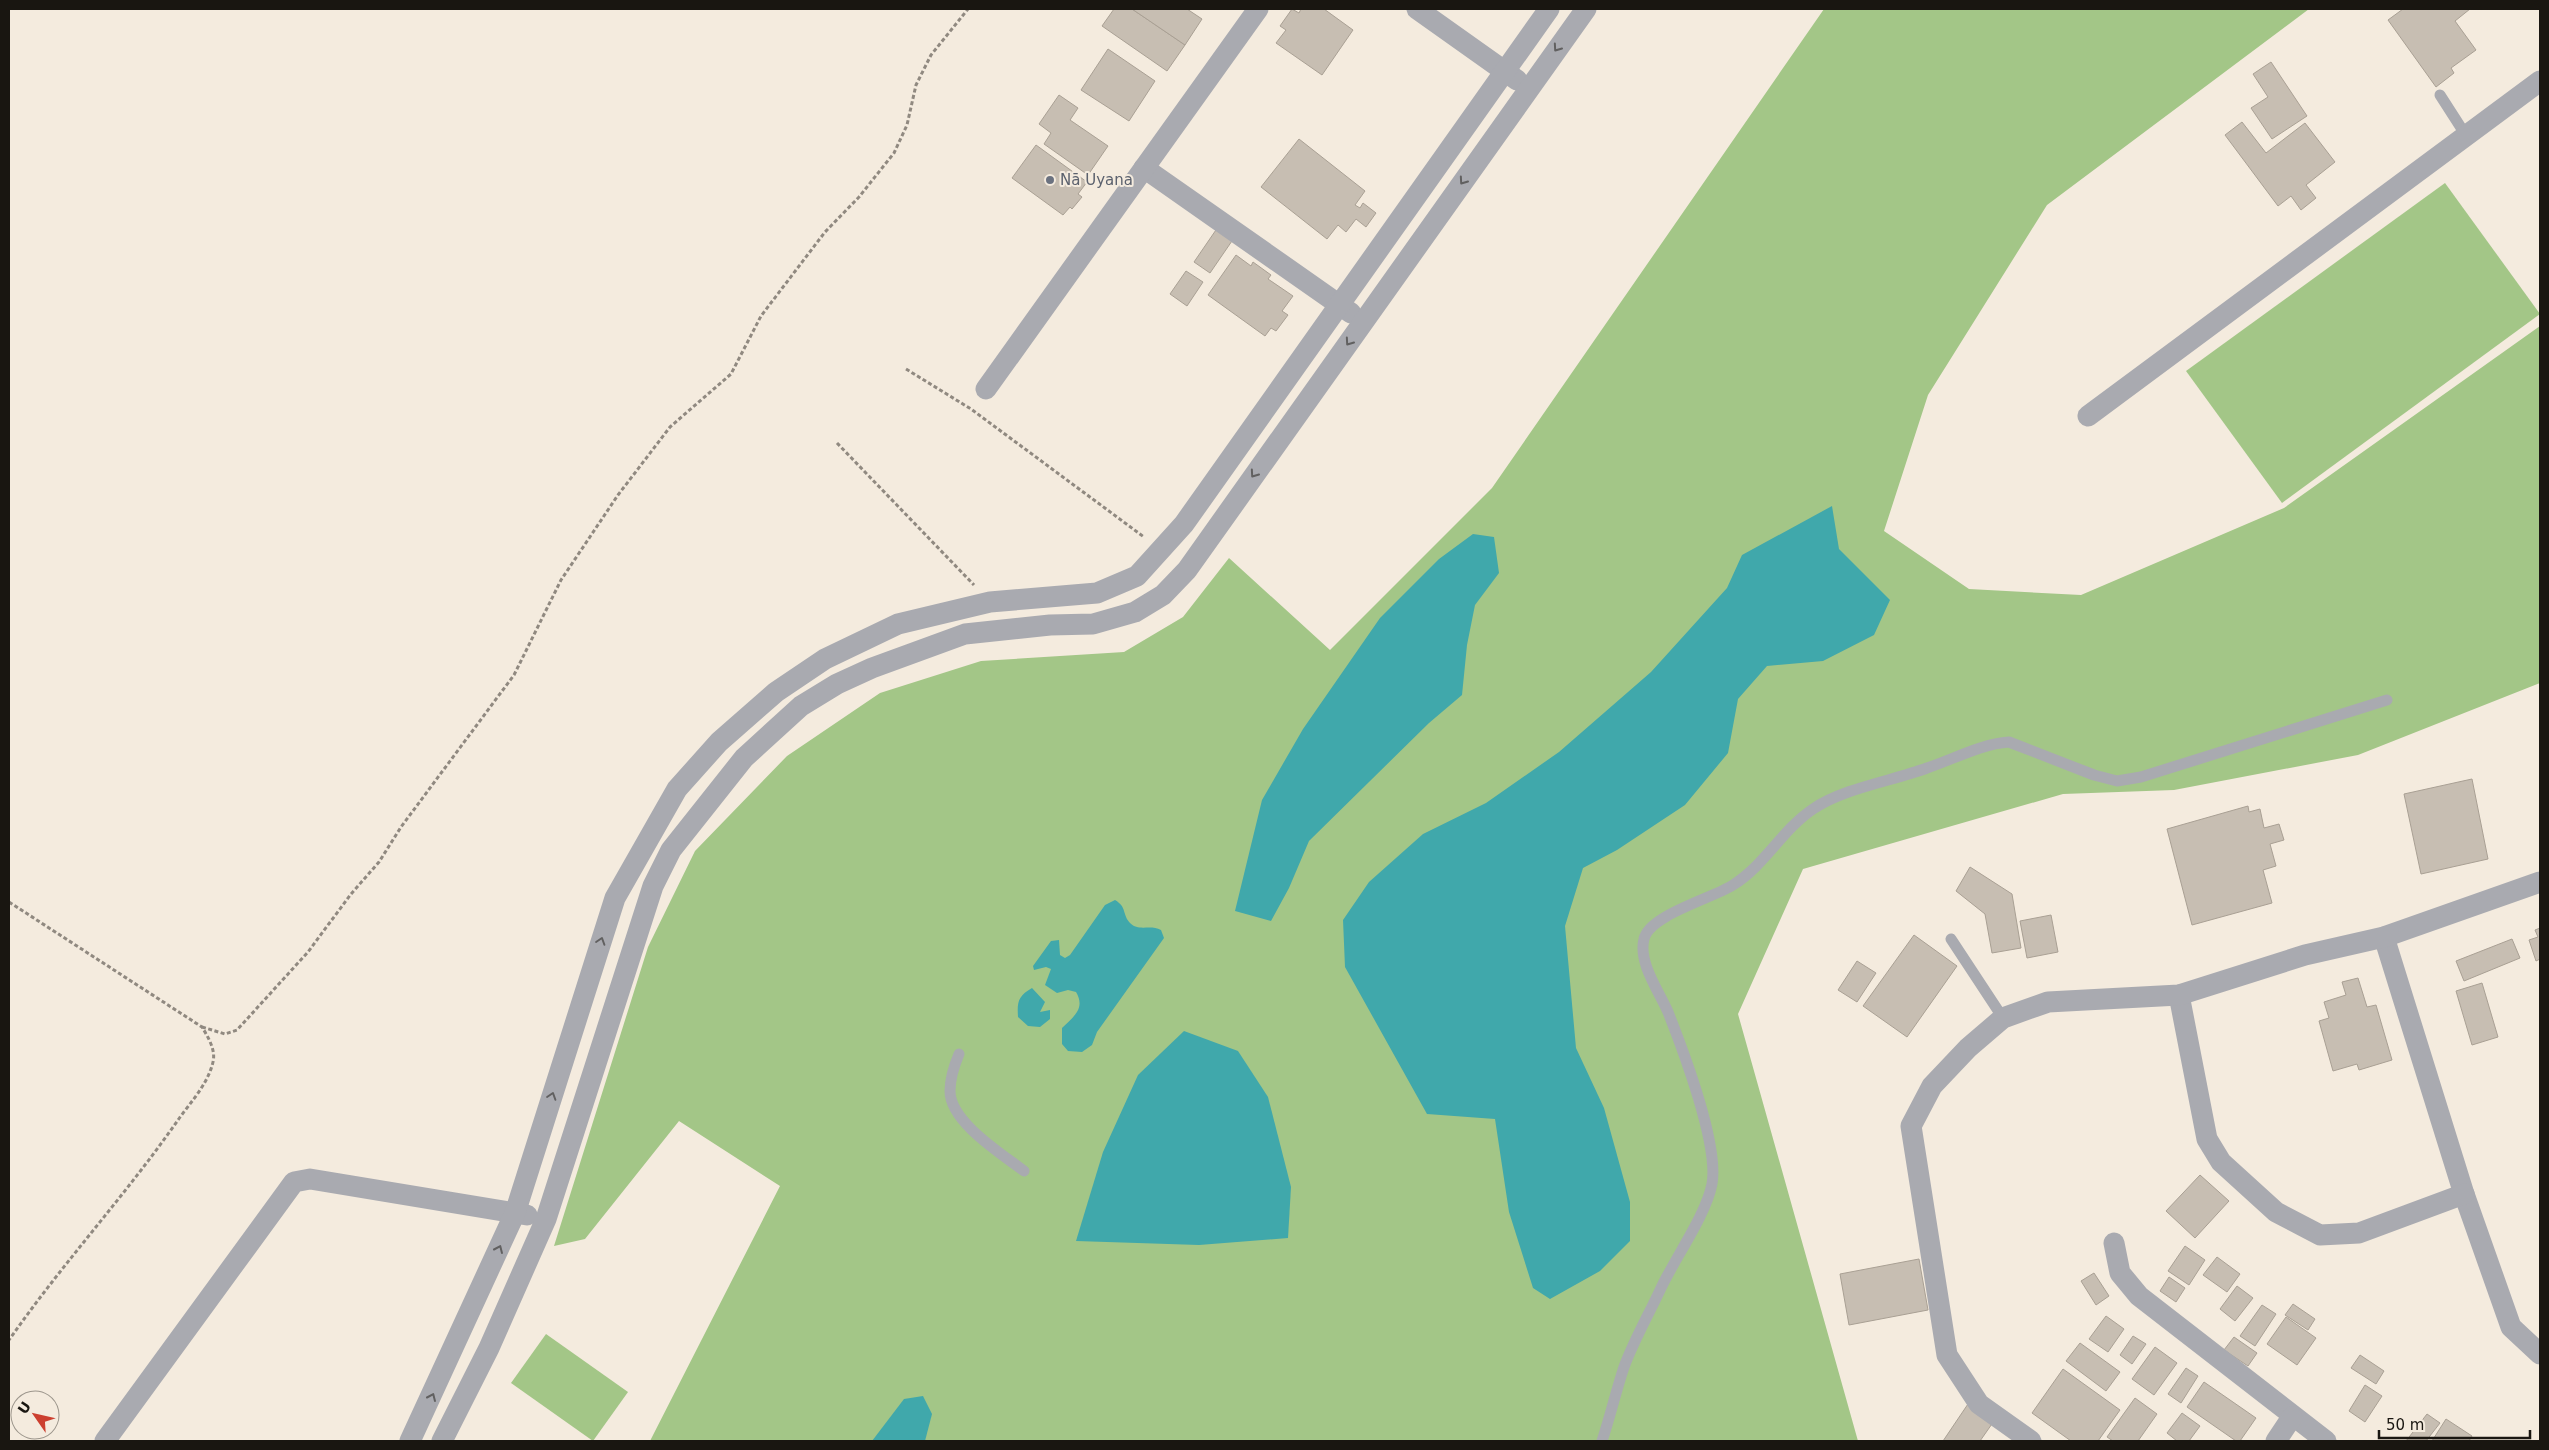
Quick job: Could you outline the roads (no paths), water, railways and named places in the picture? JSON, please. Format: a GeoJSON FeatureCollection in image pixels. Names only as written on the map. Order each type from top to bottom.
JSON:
{"type":"FeatureCollection","features":[{"type":"Feature","properties":{"kind":"street"},"geometry":{"type":"LineString","coordinates":[[986,389],[1258,9]]}},
{"type":"Feature","properties":{"kind":"street"},"geometry":{"type":"LineString","coordinates":[[1417,9],[1529,88]]}},
{"type":"Feature","properties":{"kind":"street"},"geometry":{"type":"LineString","coordinates":[[410,1441],[515,1213],[615,898],[677,789],[719,742],[776,692],[825,659],[898,624],[990,602],[1097,593],[1137,576],[1184,524],[1548,9]]}},
{"type":"Feature","properties":{"kind":"street"},"geometry":{"type":"LineString","coordinates":[[442,1441],[489,1348],[546,1219],[654,886],[671,850],[744,758],[801,706],[836,684],[872,668],[965,634],[1050,625],[1093,624],[1135,612],[1163,594],[1187,570],[1586,9]]}},
{"type":"Feature","properties":{"kind":"street"},"geometry":{"type":"LineString","coordinates":[[2088,416],[2467,137],[2540,81]]}},
{"type":"Feature","properties":{"kind":"street"},"geometry":{"type":"LineString","coordinates":[[1144,168],[1363,321]]}},
{"type":"Feature","properties":{"kind":"street"},"geometry":{"type":"LineString","coordinates":[[2031,1441],[1980,1404],[1947,1355],[1911,1126],[1932,1086],[1968,1048],[2003,1018],[2048,1002],[2179,995],[2305,954],[2384,937],[2540,882]]}},
{"type":"Feature","properties":{"kind":"street"},"geometry":{"type":"LineString","coordinates":[[2384,937],[2464,1194],[2511,1327],[2540,1354]]}},
{"type":"Feature","properties":{"kind":"street"},"geometry":{"type":"LineString","coordinates":[[2179,995],[2207,1139],[2221,1162],[2276,1212],[2320,1235],[2359,1234],[2464,1194]]}},
{"type":"Feature","properties":{"kind":"street"},"geometry":{"type":"LineString","coordinates":[[105,1441],[294,1182],[310,1179],[546,1219]]}},
{"type":"Feature","properties":{"kind":"street"},"geometry":{"type":"LineString","coordinates":[[2114,1242],[2120,1273],[2139,1296],[2292,1417],[2326,1441]]}},
{"type":"Feature","properties":{"kind":"street"},"geometry":{"type":"LineString","coordinates":[[2276,1441],[2292,1417]]}},
{"type":"Feature","properties":{"kind":"lane"},"geometry":{"type":"LineString","coordinates":[[2440,95],[2467,137]]}},
{"type":"Feature","properties":{"kind":"lane"},"geometry":{"type":"LineString","coordinates":[[1602,1441],[1625,1367],[1662,1286],[1700,1215],[1712,1185],[1713,1160],[1694,1086],[1668,1011],[1644,955],[1644,938],[1650,929],[1664,918],[1732,886],[1759,866],[1791,829],[1813,809],[1841,796],[1926,769],[1994,743],[2009,742],[2117,781],[2151,775],[2387,700]]}},
{"type":"Feature","properties":{"kind":"lane"},"geometry":{"type":"LineString","coordinates":[[1951,938],[2003,1018]]}},
{"type":"Feature","properties":{"kind":"lane"},"geometry":{"type":"LineString","coordinates":[[959,1054],[952,1072],[950,1094],[957,1111],[966,1125],[1024,1171]]}},
{"type":"Feature","properties":{"kind":"water"},"geometry":{"type":"Polygon","coordinates":[[[1832,506],[1839,549],[1890,600],[1874,635],[1823,661],[1767,666],[1738,699],[1728,753],[1685,805],[1617,850],[1583,868],[1565,926],[1576,1048],[1604,1108],[1630,1202],[1630,1241],[1600,1271],[1550,1299],[1533,1288],[1509,1212],[1495,1119],[1427,1114],[1345,967],[1343,920],[1369,882],[1423,834],[1486,803],[1559,752],[1651,672],[1727,588],[1742,555],[1832,506]]]}},
{"type":"Feature","properties":{"kind":"water"},"geometry":{"type":"Polygon","coordinates":[[[1473,534],[1494,537],[1499,573],[1475,605],[1467,645],[1462,695],[1429,723],[1309,841],[1289,888],[1271,921],[1235,911],[1262,800],[1303,729],[1380,618],[1439,559],[1473,534]]]}},
{"type":"Feature","properties":{"kind":"water"},"geometry":{"type":"Polygon","coordinates":[[[1115,900],[1121,905],[1126,917],[1133,926],[1157,928],[1161,930],[1164,938],[1097,1032],[1092,1045],[1082,1052],[1068,1051],[1062,1044],[1062,1028],[1077,1012],[1080,1003],[1079,998],[1076,992],[1068,990],[1057,993],[1045,985],[1051,969],[1046,967],[1034,970],[1033,966],[1051,941],[1059,940],[1060,955],[1065,958],[1070,955],[1105,905],[1115,900]]]}},
{"type":"Feature","properties":{"kind":"water"},"geometry":{"type":"Polygon","coordinates":[[[1032,988],[1045,1002],[1040,1012],[1050,1010],[1050,1019],[1040,1027],[1028,1026],[1018,1017],[1019,1000],[1032,988]]]}},
{"type":"Feature","properties":{"kind":"water"},"geometry":{"type":"Polygon","coordinates":[[[1184,1031],[1238,1051],[1268,1097],[1291,1187],[1288,1238],[1199,1245],[1076,1241],[1103,1152],[1138,1075],[1184,1031]]]}},
{"type":"Feature","properties":{"kind":"water"},"geometry":{"type":"Polygon","coordinates":[[[923,1396],[932,1414],[925,1441],[872,1441],[904,1399],[923,1396]]]}},
{"type":"Feature","properties":{"kind":"place","name":"Nā Uyana"},"geometry":{"type":"Point","coordinates":[1050,180]}}]}
